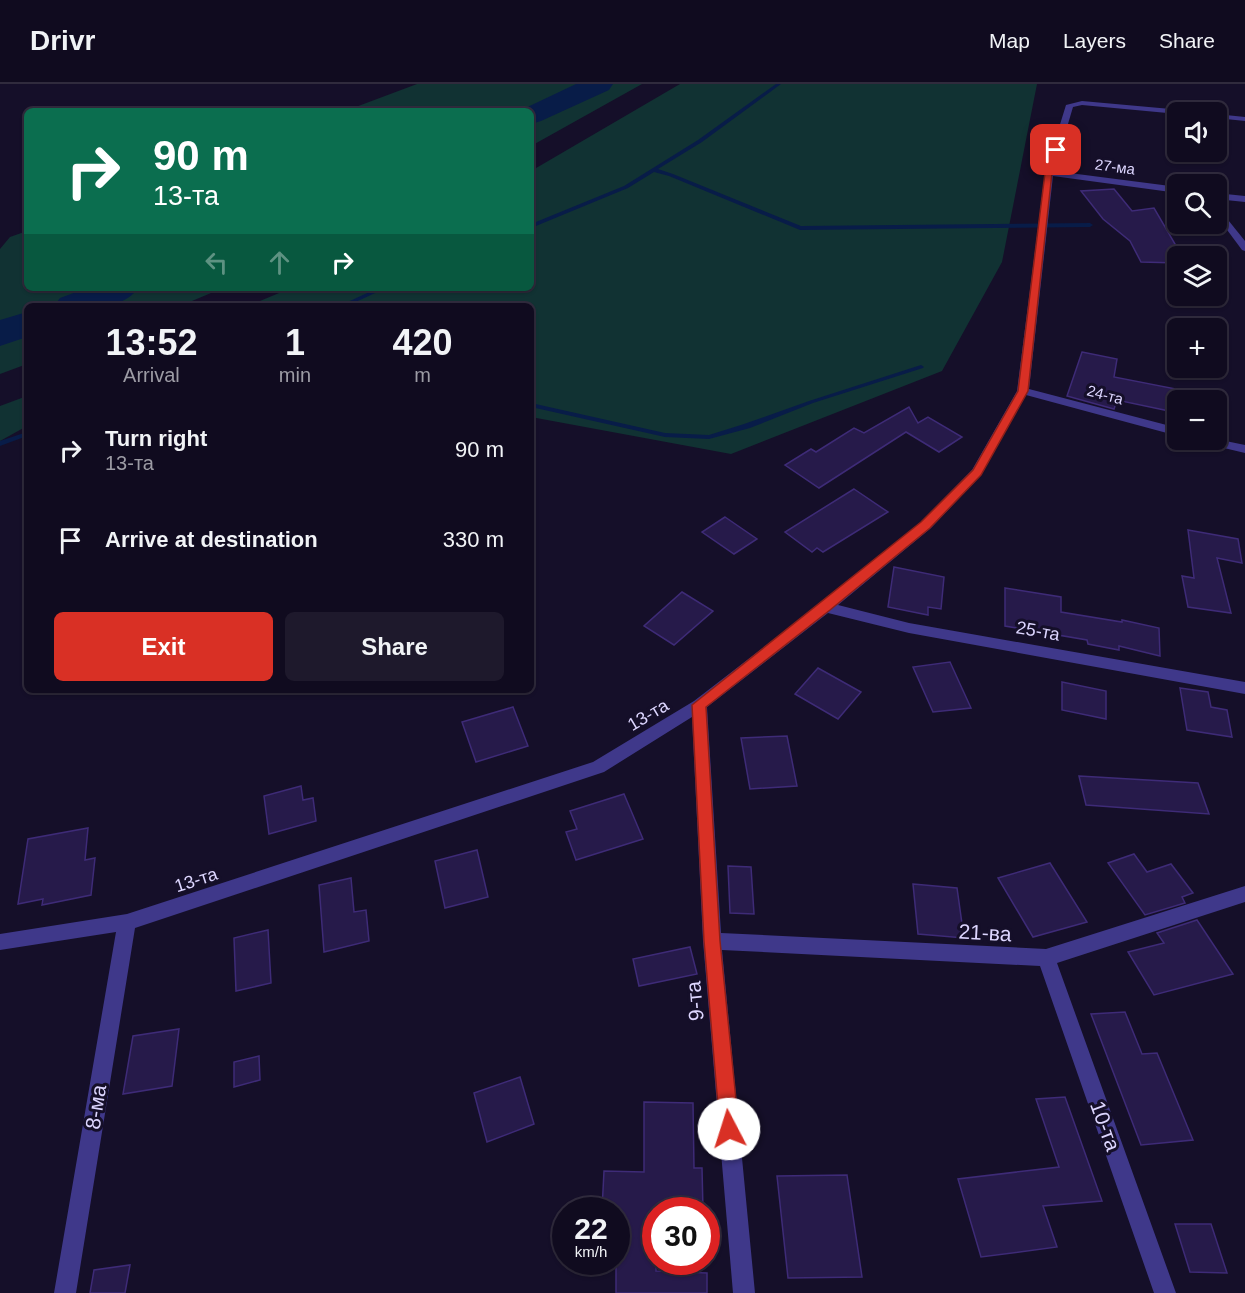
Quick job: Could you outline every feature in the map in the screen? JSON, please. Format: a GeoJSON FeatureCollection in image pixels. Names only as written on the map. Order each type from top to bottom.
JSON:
{"type":"FeatureCollection","features":[{"type":"Feature","properties":{"kind":"street","name":"13-та"},"geometry":{"type":"LineString","coordinates":[[0,942],[127,922],[598,767],[699,705],[826,607],[926,525],[977,472],[1023,391],[1048,173],[1072,104],[1167,111]]}},
{"type":"Feature","properties":{"kind":"street"},"geometry":{"type":"LineString","coordinates":[[1227,117],[1245,119]]}},
{"type":"Feature","properties":{"kind":"street","name":"27-ма"},"geometry":{"type":"LineString","coordinates":[[1048,173],[1167,189]]}},
{"type":"Feature","properties":{"kind":"street"},"geometry":{"type":"LineString","coordinates":[[1227,197],[1245,199]]}},
{"type":"Feature","properties":{"kind":"street"},"geometry":{"type":"LineString","coordinates":[[1227,223],[1245,248]]}},
{"type":"Feature","properties":{"kind":"street","name":"24-та"},"geometry":{"type":"LineString","coordinates":[[1023,391],[1167,429]]}},
{"type":"Feature","properties":{"kind":"street"},"geometry":{"type":"LineString","coordinates":[[1227,445],[1245,449]]}},
{"type":"Feature","properties":{"kind":"street","name":"25-та"},"geometry":{"type":"LineString","coordinates":[[826,607],[909,628],[1245,688]]}},
{"type":"Feature","properties":{"kind":"street","name":"9-та"},"geometry":{"type":"LineString","coordinates":[[699,705],[712,941],[744,1293]]}},
{"type":"Feature","properties":{"kind":"street","name":"21-ва"},"geometry":{"type":"LineString","coordinates":[[712,941],[1046,958],[1245,894]]}},
{"type":"Feature","properties":{"kind":"street","name":"8-ма"},"geometry":{"type":"LineString","coordinates":[[65,1293],[127,922]]}},
{"type":"Feature","properties":{"kind":"street","name":"10-та"},"geometry":{"type":"LineString","coordinates":[[1046,958],[1165,1293]]}},
{"type":"Feature","properties":{"kind":"green space"},"geometry":{"type":"Polygon","coordinates":[[[417,84],[642,84],[534,144],[534,108],[353,108],[417,84]]]}},
{"type":"Feature","properties":{"kind":"green space"},"geometry":{"type":"Polygon","coordinates":[[[680,84],[1037,84],[1002,262],[942,371],[731,454],[534,418],[534,303],[255,303],[284,291],[534,291],[534,169],[680,84]]]}},
{"type":"Feature","properties":{"kind":"green space"},"geometry":{"type":"Polygon","coordinates":[[[24,232],[24,291],[216,291],[187,303],[24,303],[24,365],[0,374],[0,249],[10,237],[24,232]]]}},
{"type":"Feature","properties":{"kind":"green space"},"geometry":{"type":"Polygon","coordinates":[[[24,397],[24,428],[0,441],[0,406],[24,397]]]}},
{"type":"Feature","properties":{"kind":"building"},"geometry":{"type":"Polygon","coordinates":[[[1114,189],[1132,211],[1154,208],[1167,234],[1176,246],[1167,246],[1167,263],[1141,262],[1130,241],[1103,219],[1081,191],[1114,189]]]}},
{"type":"Feature","properties":{"kind":"building"},"geometry":{"type":"Polygon","coordinates":[[[1082,352],[1117,359],[1114,377],[1176,389],[1167,390],[1167,411],[1117,400],[1114,409],[1067,396],[1082,352]]]}},
{"type":"Feature","properties":{"kind":"building"},"geometry":{"type":"Polygon","coordinates":[[[909,407],[918,423],[928,417],[962,437],[939,452],[906,432],[819,488],[785,465],[811,449],[816,452],[854,428],[864,433],[909,407]]]}},
{"type":"Feature","properties":{"kind":"building"},"geometry":{"type":"Polygon","coordinates":[[[854,489],[888,512],[823,552],[817,548],[812,552],[785,532],[854,489]]]}},
{"type":"Feature","properties":{"kind":"building"},"geometry":{"type":"Polygon","coordinates":[[[725,517],[757,539],[734,554],[702,532],[725,517]]]}},
{"type":"Feature","properties":{"kind":"building"},"geometry":{"type":"Polygon","coordinates":[[[1188,530],[1238,539],[1242,563],[1217,558],[1231,613],[1188,607],[1182,576],[1194,578],[1188,530]]]}},
{"type":"Feature","properties":{"kind":"building"},"geometry":{"type":"Polygon","coordinates":[[[894,567],[944,577],[941,609],[928,607],[928,615],[888,607],[894,567]]]}},
{"type":"Feature","properties":{"kind":"building"},"geometry":{"type":"Polygon","coordinates":[[[1005,588],[1061,597],[1061,612],[1122,622],[1122,620],[1159,628],[1160,656],[1119,646],[1119,650],[1088,644],[1087,640],[1005,626],[1005,588]]]}},
{"type":"Feature","properties":{"kind":"building"},"geometry":{"type":"Polygon","coordinates":[[[682,592],[713,611],[674,645],[644,626],[682,592]]]}},
{"type":"Feature","properties":{"kind":"building"},"geometry":{"type":"Polygon","coordinates":[[[950,662],[971,708],[933,712],[913,667],[950,662]]]}},
{"type":"Feature","properties":{"kind":"building"},"geometry":{"type":"Polygon","coordinates":[[[818,668],[861,692],[838,719],[795,694],[818,668]]]}},
{"type":"Feature","properties":{"kind":"building"},"geometry":{"type":"Polygon","coordinates":[[[1062,682],[1106,691],[1106,719],[1062,710],[1062,682]]]}},
{"type":"Feature","properties":{"kind":"building"},"geometry":{"type":"Polygon","coordinates":[[[1180,688],[1208,692],[1211,707],[1227,710],[1232,737],[1187,730],[1180,688]]]}},
{"type":"Feature","properties":{"kind":"building"},"geometry":{"type":"Polygon","coordinates":[[[513,707],[528,746],[476,762],[462,722],[513,707]]]}},
{"type":"Feature","properties":{"kind":"building"},"geometry":{"type":"Polygon","coordinates":[[[787,736],[797,786],[750,789],[741,738],[787,736]]]}},
{"type":"Feature","properties":{"kind":"building"},"geometry":{"type":"Polygon","coordinates":[[[1079,776],[1198,783],[1209,814],[1086,805],[1079,776]]]}},
{"type":"Feature","properties":{"kind":"building"},"geometry":{"type":"Polygon","coordinates":[[[301,786],[303,800],[313,798],[316,821],[269,834],[264,796],[301,786]]]}},
{"type":"Feature","properties":{"kind":"building"},"geometry":{"type":"Polygon","coordinates":[[[624,794],[643,839],[576,860],[566,832],[577,829],[570,811],[624,794]]]}},
{"type":"Feature","properties":{"kind":"building"},"geometry":{"type":"Polygon","coordinates":[[[88,828],[85,860],[95,858],[91,895],[42,905],[43,899],[18,904],[28,839],[88,828]]]}},
{"type":"Feature","properties":{"kind":"building"},"geometry":{"type":"Polygon","coordinates":[[[477,850],[488,897],[445,908],[435,861],[477,850]]]}},
{"type":"Feature","properties":{"kind":"building"},"geometry":{"type":"Polygon","coordinates":[[[1134,854],[1147,872],[1171,864],[1193,893],[1182,897],[1185,903],[1145,915],[1108,863],[1134,854]]]}},
{"type":"Feature","properties":{"kind":"building"},"geometry":{"type":"Polygon","coordinates":[[[1050,863],[1087,922],[1033,937],[998,878],[1050,863]]]}},
{"type":"Feature","properties":{"kind":"building"},"geometry":{"type":"Polygon","coordinates":[[[728,866],[751,867],[754,914],[730,913],[728,866]]]}},
{"type":"Feature","properties":{"kind":"building"},"geometry":{"type":"Polygon","coordinates":[[[351,878],[354,912],[366,910],[369,941],[324,952],[319,885],[351,878]]]}},
{"type":"Feature","properties":{"kind":"building"},"geometry":{"type":"Polygon","coordinates":[[[913,884],[957,888],[964,938],[918,934],[913,884]]]}},
{"type":"Feature","properties":{"kind":"building"},"geometry":{"type":"Polygon","coordinates":[[[1197,920],[1233,974],[1154,995],[1128,952],[1164,943],[1157,933],[1197,920]]]}},
{"type":"Feature","properties":{"kind":"building"},"geometry":{"type":"Polygon","coordinates":[[[268,930],[271,983],[236,991],[234,938],[268,930]]]}},
{"type":"Feature","properties":{"kind":"building"},"geometry":{"type":"Polygon","coordinates":[[[690,947],[697,974],[639,986],[633,959],[690,947]]]}},
{"type":"Feature","properties":{"kind":"building"},"geometry":{"type":"Polygon","coordinates":[[[1125,1012],[1142,1054],[1157,1053],[1193,1140],[1141,1145],[1091,1014],[1125,1012]]]}},
{"type":"Feature","properties":{"kind":"building"},"geometry":{"type":"Polygon","coordinates":[[[179,1029],[172,1086],[123,1094],[133,1036],[179,1029]]]}},
{"type":"Feature","properties":{"kind":"building"},"geometry":{"type":"Polygon","coordinates":[[[259,1056],[260,1080],[234,1087],[234,1062],[259,1056]]]}},
{"type":"Feature","properties":{"kind":"building"},"geometry":{"type":"Polygon","coordinates":[[[520,1077],[534,1124],[487,1142],[474,1093],[520,1077]]]}},
{"type":"Feature","properties":{"kind":"building"},"geometry":{"type":"Polygon","coordinates":[[[1065,1097],[1102,1201],[1043,1206],[1057,1247],[981,1257],[958,1179],[1059,1167],[1036,1099],[1065,1097]]]}},
{"type":"Feature","properties":{"kind":"building"},"geometry":{"type":"Polygon","coordinates":[[[644,1102],[693,1103],[694,1168],[702,1168],[703,1197],[642,1197],[642,1275],[707,1275],[707,1293],[616,1293],[616,1275],[630,1275],[630,1197],[603,1197],[604,1171],[644,1172],[644,1102]]]}},
{"type":"Feature","properties":{"kind":"building"},"geometry":{"type":"Polygon","coordinates":[[[847,1175],[862,1277],[788,1278],[777,1176],[847,1175]]]}},
{"type":"Feature","properties":{"kind":"building"},"geometry":{"type":"Polygon","coordinates":[[[1175,1224],[1211,1224],[1227,1273],[1190,1272],[1175,1224]]]}},
{"type":"Feature","properties":{"kind":"building"},"geometry":{"type":"Polygon","coordinates":[[[130,1265],[125,1293],[90,1293],[94,1270],[130,1265]]]}},
{"type":"Feature","properties":{"kind":"waterway"},"geometry":{"type":"LineString","coordinates":[[534,114],[599,84]]}},
{"type":"Feature","properties":{"kind":"waterway"},"geometry":{"type":"LineString","coordinates":[[534,225],[626,187],[700,141],[779,84]]}},
{"type":"Feature","properties":{"kind":"waterway"},"geometry":{"type":"LineString","coordinates":[[654,170],[800,228],[1090,225]]}},
{"type":"Feature","properties":{"kind":"waterway"},"geometry":{"type":"LineString","coordinates":[[81,303],[112,291]]}},
{"type":"Feature","properties":{"kind":"waterway"},"geometry":{"type":"LineString","coordinates":[[349,303],[376,291]]}},
{"type":"Feature","properties":{"kind":"waterway"},"geometry":{"type":"LineString","coordinates":[[0,334],[24,324]]}},
{"type":"Feature","properties":{"kind":"waterway"},"geometry":{"type":"LineString","coordinates":[[534,406],[665,435],[709,437],[921,367]]}},
{"type":"Feature","properties":{"kind":"waterway"},"geometry":{"type":"LineString","coordinates":[[0,444],[24,435]]}},
{"type":"Feature","properties":{"kind":"route"},"geometry":{"type":"LineString","coordinates":[[729,1129],[712,941],[699,705],[826,607],[926,525],[977,472],[1023,391],[1048,173],[1056,150]]}}]}
